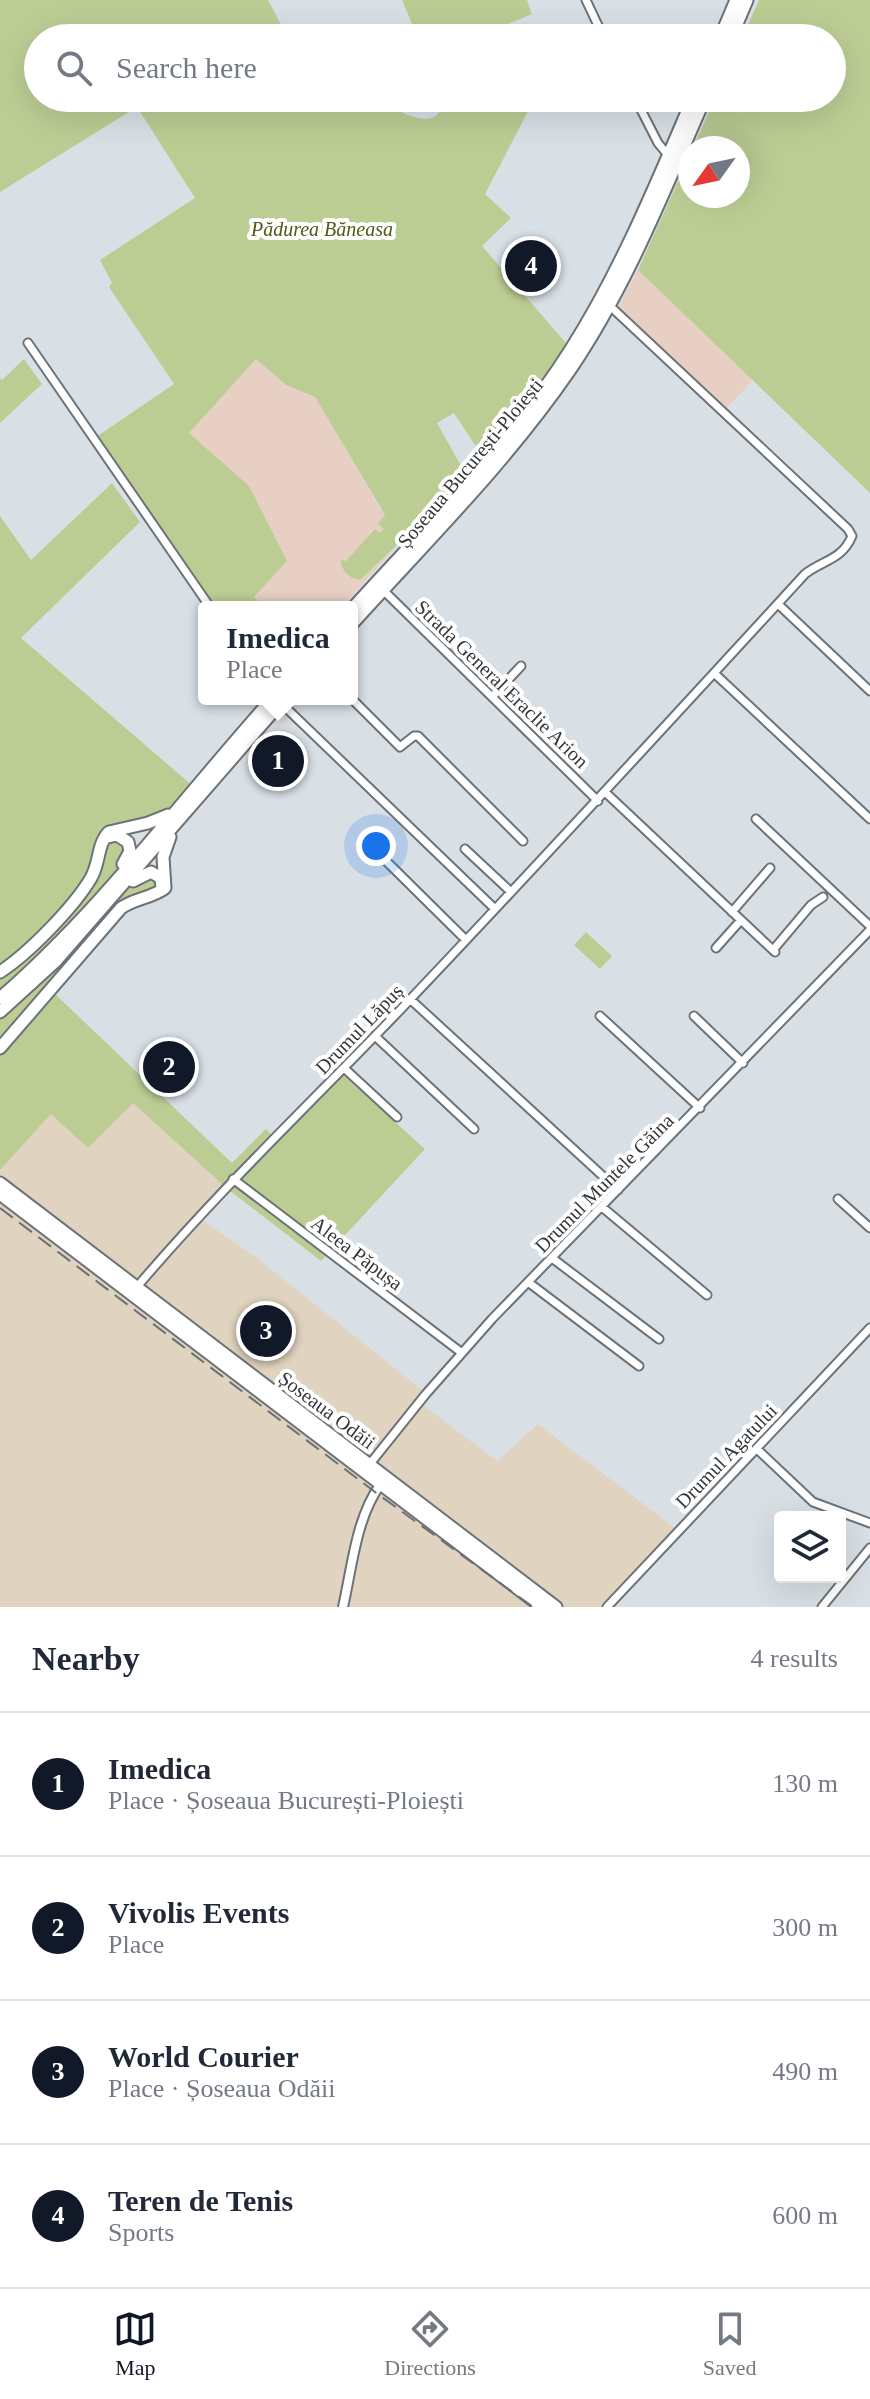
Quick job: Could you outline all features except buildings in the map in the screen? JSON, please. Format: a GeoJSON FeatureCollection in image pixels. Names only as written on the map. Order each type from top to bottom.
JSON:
{"type":"FeatureCollection","features":[{"type":"Feature","properties":{"kind":"main road"},"geometry":{"type":"LineString","coordinates":[[726,24],[736,0]]}},
{"type":"Feature","properties":{"kind":"main road"},"geometry":{"type":"LineString","coordinates":[[737,24],[747,0]]}},
{"type":"Feature","properties":{"kind":"main road","name":"Șoseaua București-Ploiești"},"geometry":{"type":"LineString","coordinates":[[358,602],[504,439],[565,359],[612,281],[687,112]]}},
{"type":"Feature","properties":{"kind":"main road","name":"Șoseaua București-Ploiești"},"geometry":{"type":"LineString","coordinates":[[358,617],[541,411],[572,368],[610,306],[631,264],[699,112]]}},
{"type":"Feature","properties":{"kind":"main road"},"geometry":{"type":"LineString","coordinates":[[0,998],[116,887],[275,705]]}},
{"type":"Feature","properties":{"kind":"main road"},"geometry":{"type":"LineString","coordinates":[[0,972],[27,951],[85,886],[96,867],[101,842],[112,830],[174,817]]}},
{"type":"Feature","properties":{"kind":"main road"},"geometry":{"type":"LineString","coordinates":[[0,1048],[26,1022],[121,908],[161,891],[167,883],[164,853],[174,817]]}},
{"type":"Feature","properties":{"kind":"main road"},"geometry":{"type":"LineString","coordinates":[[101,842],[117,835],[129,844],[116,887]]}},
{"type":"Feature","properties":{"kind":"main road"},"geometry":{"type":"LineString","coordinates":[[116,887],[151,872],[161,878],[161,891]]}},
{"type":"Feature","properties":{"kind":"main road"},"geometry":{"type":"LineString","coordinates":[[0,1012],[56,961],[104,899]]}},
{"type":"Feature","properties":{"kind":"main road","name":"Șoseaua Odăii"},"geometry":{"type":"LineString","coordinates":[[0,1183],[556,1607]]}},
{"type":"Feature","properties":{"kind":"main road","name":"Șoseaua Odăii"},"geometry":{"type":"LineString","coordinates":[[0,1194],[542,1607]]}},
{"type":"Feature","properties":{"kind":"street"},"geometry":{"type":"LineString","coordinates":[[586,0],[597,24]]}},
{"type":"Feature","properties":{"kind":"street"},"geometry":{"type":"LineString","coordinates":[[642,112],[668,155]]}},
{"type":"Feature","properties":{"kind":"street","name":"Drumul Lăpuș"},"geometry":{"type":"LineString","coordinates":[[136,1288],[233,1179],[375,1036],[598,801],[778,604],[815,566],[832,561],[851,541],[848,529],[610,306]]}},
{"type":"Feature","properties":{"kind":"street"},"geometry":{"type":"LineString","coordinates":[[28,343],[206,601]]}},
{"type":"Feature","properties":{"kind":"street","name":"Strada General Eraclie Arion"},"geometry":{"type":"LineString","coordinates":[[383,590],[598,801]]}},
{"type":"Feature","properties":{"kind":"street"},"geometry":{"type":"LineString","coordinates":[[778,604],[870,691]]}},
{"type":"Feature","properties":{"kind":"street"},"geometry":{"type":"LineString","coordinates":[[492,697],[521,666]]}},
{"type":"Feature","properties":{"kind":"street"},"geometry":{"type":"LineString","coordinates":[[714,673],[870,819]]}},
{"type":"Feature","properties":{"kind":"street"},"geometry":{"type":"LineString","coordinates":[[284,705],[495,909]]}},
{"type":"Feature","properties":{"kind":"street"},"geometry":{"type":"LineString","coordinates":[[358,705],[400,747],[418,736],[523,841]]}},
{"type":"Feature","properties":{"kind":"street"},"geometry":{"type":"LineString","coordinates":[[605,792],[774,951],[811,905],[823,897]]}},
{"type":"Feature","properties":{"kind":"street"},"geometry":{"type":"LineString","coordinates":[[756,819],[870,928]]}},
{"type":"Feature","properties":{"kind":"street"},"geometry":{"type":"LineString","coordinates":[[465,849],[511,892]]}},
{"type":"Feature","properties":{"kind":"street"},"geometry":{"type":"LineString","coordinates":[[379,854],[466,940]]}},
{"type":"Feature","properties":{"kind":"street"},"geometry":{"type":"LineString","coordinates":[[732,912],[770,868]]}},
{"type":"Feature","properties":{"kind":"street"},"geometry":{"type":"LineString","coordinates":[[716,948],[741,920]]}},
{"type":"Feature","properties":{"kind":"street","name":"Drumul Muntele Găina"},"geometry":{"type":"LineString","coordinates":[[369,1465],[462,1353],[528,1282],[700,1108],[870,928]]}},
{"type":"Feature","properties":{"kind":"street"},"geometry":{"type":"LineString","coordinates":[[410,999],[618,1190]]}},
{"type":"Feature","properties":{"kind":"street"},"geometry":{"type":"LineString","coordinates":[[600,1016],[700,1108]]}},
{"type":"Feature","properties":{"kind":"street"},"geometry":{"type":"LineString","coordinates":[[694,1016],[743,1063]]}},
{"type":"Feature","properties":{"kind":"street"},"geometry":{"type":"LineString","coordinates":[[375,1036],[474,1129]]}},
{"type":"Feature","properties":{"kind":"street"},"geometry":{"type":"LineString","coordinates":[[344,1068],[397,1117]]}},
{"type":"Feature","properties":{"kind":"street","name":"Aleea Păpușa"},"geometry":{"type":"LineString","coordinates":[[233,1179],[462,1353]]}},
{"type":"Feature","properties":{"kind":"street"},"geometry":{"type":"LineString","coordinates":[[838,1199],[870,1228]]}},
{"type":"Feature","properties":{"kind":"street"},"geometry":{"type":"LineString","coordinates":[[602,1207],[707,1295]]}},
{"type":"Feature","properties":{"kind":"street"},"geometry":{"type":"LineString","coordinates":[[552,1258],[659,1339]]}},
{"type":"Feature","properties":{"kind":"street"},"geometry":{"type":"LineString","coordinates":[[528,1282],[639,1366]]}},
{"type":"Feature","properties":{"kind":"street","name":"Drumul Agatului"},"geometry":{"type":"LineString","coordinates":[[607,1607],[674,1532],[870,1328]]}},
{"type":"Feature","properties":{"kind":"street"},"geometry":{"type":"LineString","coordinates":[[757,1449],[813,1502],[870,1523]]}},
{"type":"Feature","properties":{"kind":"street"},"geometry":{"type":"LineString","coordinates":[[343,1607],[363,1525],[372,1496],[380,1485]]}},
{"type":"Feature","properties":{"kind":"street"},"geometry":{"type":"LineString","coordinates":[[822,1607],[870,1548]]}},
{"type":"Feature","properties":{"kind":"shaded area"},"geometry":{"type":"Polygon","coordinates":[[[638,270],[753,380],[723,412],[617,309],[638,270]]]}},
{"type":"Feature","properties":{"kind":"shaded area"},"geometry":{"type":"Polygon","coordinates":[[[255,358],[286,385],[315,397],[400,542],[347,601],[257,601],[189,433],[255,358]]]}},
{"type":"Feature","properties":{"kind":"shaded area"},"geometry":{"type":"Polygon","coordinates":[[[133,1103],[225,1187],[198,1217],[258,1259],[422,1390],[416,1400],[497,1461],[538,1424],[680,1532],[610,1607],[0,1607],[0,1170],[51,1114],[133,1103]]]}},
{"type":"Feature","properties":{"kind":"green space","name":"Pădurea Băneasa"},"geometry":{"type":"Polygon","coordinates":[[[0,0],[268,0],[281,24],[24,24],[24,112],[129,112],[0,192],[0,0]]]}},
{"type":"Feature","properties":{"kind":"green space"},"geometry":{"type":"Polygon","coordinates":[[[402,0],[527,0],[532,14],[508,24],[412,24],[402,0]]]}},
{"type":"Feature","properties":{"kind":"green space"},"geometry":{"type":"Polygon","coordinates":[[[759,0],[870,0],[870,493],[638,270],[678,182],[678,208],[750,208],[750,136],[698,136],[709,112],[846,112],[846,24],[748,24],[759,0]]]}},
{"type":"Feature","properties":{"kind":"green space","name":"Pădurea Băneasa"},"geometry":{"type":"Polygon","coordinates":[[[140,112],[402,112],[426,119],[435,117],[439,112],[528,112],[485,194],[511,218],[482,246],[571,349],[485,460],[454,413],[437,423],[464,471],[400,542],[361,579],[347,574],[341,560],[346,561],[375,529],[380,533],[384,529],[378,524],[385,515],[315,397],[286,385],[256,359],[189,433],[249,486],[287,561],[254,597],[258,601],[209,601],[96,437],[174,384],[109,287],[112,283],[100,260],[195,198],[140,112]]]}},
{"type":"Feature","properties":{"kind":"green space"},"geometry":{"type":"Polygon","coordinates":[[[539,247],[551,262],[523,285],[511,271],[539,247]]]}},
{"type":"Feature","properties":{"kind":"green space"},"geometry":{"type":"Polygon","coordinates":[[[24,359],[42,384],[0,423],[0,378],[2,380],[24,359]]]}},
{"type":"Feature","properties":{"kind":"green space"},"geometry":{"type":"Polygon","coordinates":[[[112,483],[140,522],[21,638],[194,787],[172,813],[114,835],[130,851],[111,883],[0,998],[0,516],[31,560],[112,483]]]}},
{"type":"Feature","properties":{"kind":"green space"},"geometry":{"type":"Polygon","coordinates":[[[147,873],[163,885],[132,902],[52,991],[232,1163],[266,1129],[275,1138],[340,1072],[425,1149],[321,1261],[225,1187],[133,1103],[88,1148],[51,1114],[0,1170],[0,1012],[120,890],[147,873]]]}},
{"type":"Feature","properties":{"kind":"green space"},"geometry":{"type":"Polygon","coordinates":[[[586,932],[612,956],[600,969],[574,945],[586,932]]]}},
{"type":"Feature","properties":{"kind":"railway"},"geometry":{"type":"LineString","coordinates":[[0,1208],[375,1492],[533,1607]]}},
{"type":"Feature","properties":{"kind":"place","name":"Teren de Tenis"},"geometry":{"type":"Point","coordinates":[531,266]}},
{"type":"Feature","properties":{"kind":"place","name":"Imedica"},"geometry":{"type":"Point","coordinates":[278,761]}},
{"type":"Feature","properties":{"kind":"place","name":"Vivolis Events"},"geometry":{"type":"Point","coordinates":[169,1067]}},
{"type":"Feature","properties":{"kind":"place","name":"World Courier"},"geometry":{"type":"Point","coordinates":[266,1331]}}]}
